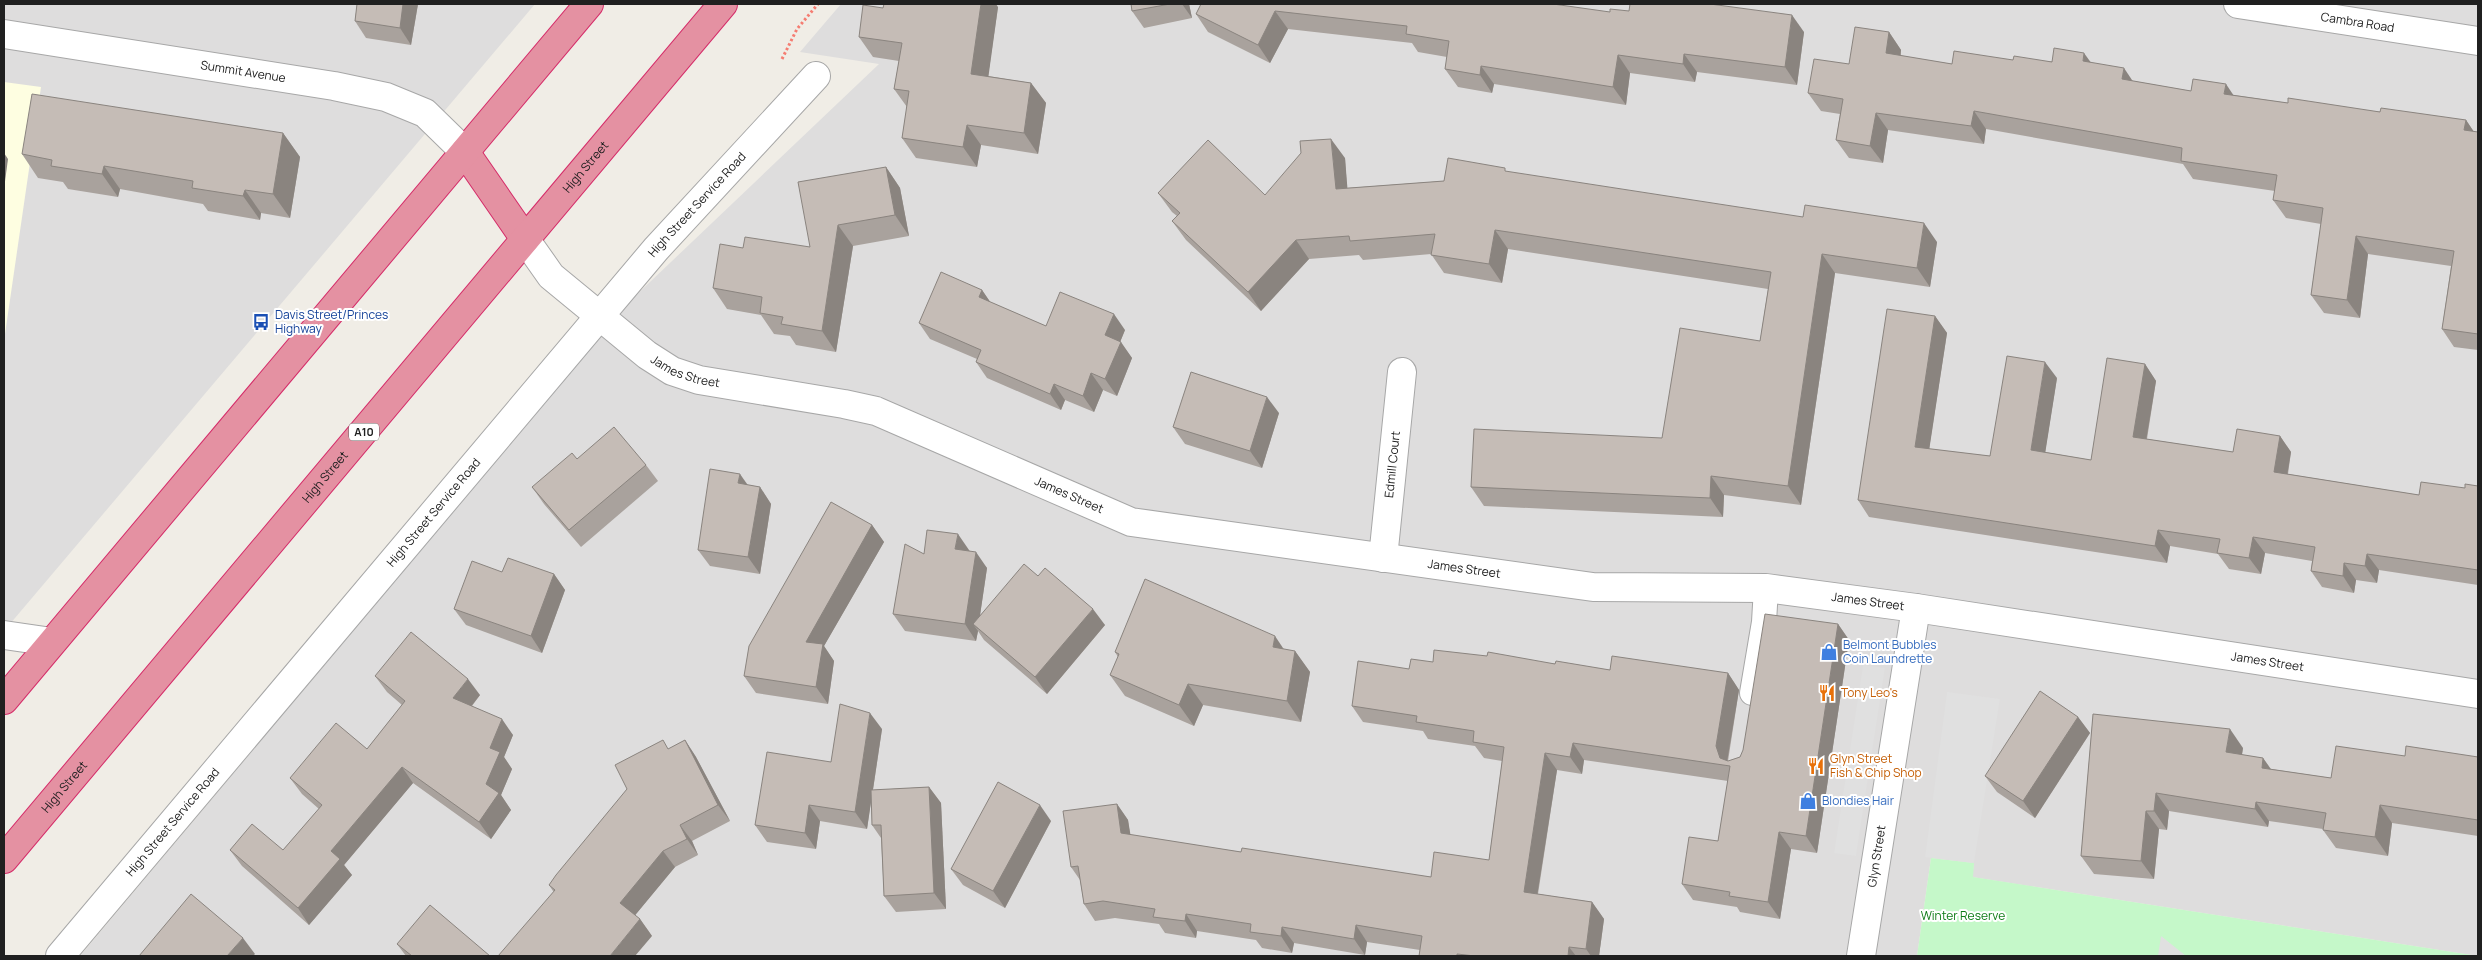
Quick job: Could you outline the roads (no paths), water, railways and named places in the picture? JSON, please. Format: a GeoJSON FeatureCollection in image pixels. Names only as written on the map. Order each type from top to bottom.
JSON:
{"type":"FeatureCollection","features":[{"type":"Feature","properties":{"kind":"highway"},"geometry":{"type":"LineString","coordinates":[[4,700],[589,4]]}},
{"type":"Feature","properties":{"kind":"highway","name":"High Street"},"geometry":{"type":"LineString","coordinates":[[4,859],[723,4]]}},
{"type":"Feature","properties":{"kind":"highway"},"geometry":{"type":"LineString","coordinates":[[466,152],[525,239]]}},
{"type":"Feature","properties":{"kind":"street","name":"Cambra Road"},"geometry":{"type":"LineString","coordinates":[[2238,4],[2478,41]]}},
{"type":"Feature","properties":{"kind":"street","name":"Summit Avenue"},"geometry":{"type":"LineString","coordinates":[[4,34],[374,94],[425,113],[466,152]]}},
{"type":"Feature","properties":{"kind":"street","name":"High Street Service Road"},"geometry":{"type":"LineString","coordinates":[[60,956],[656,249],[816,76]]}},
{"type":"Feature","properties":{"kind":"street","name":"James Street"},"geometry":{"type":"LineString","coordinates":[[525,239],[551,276],[647,355],[672,371],[684,376],[876,411],[1131,522],[1593,588],[1766,588],[1916,608],[2478,694]]}},
{"type":"Feature","properties":{"kind":"street","name":"Edmill Court"},"geometry":{"type":"LineString","coordinates":[[1383,558],[1402,372]]}},
{"type":"Feature","properties":{"kind":"street","name":"Glyn Street"},"geometry":{"type":"LineString","coordinates":[[1861,956],[1916,608]]}},
{"type":"Feature","properties":{"kind":"street"},"geometry":{"type":"LineString","coordinates":[[4,635],[52,642]]}},
{"type":"Feature","properties":{"kind":"lane"},"geometry":{"type":"LineString","coordinates":[[1749,716],[1764,622],[1766,588]]}},
{"type":"Feature","properties":{"kind":"place","name":"Davis Street/Princes Highway"},"geometry":{"type":"Point","coordinates":[261,322]}},
{"type":"Feature","properties":{"kind":"place","name":"Belmont Bubbles Coin Laundrette"},"geometry":{"type":"Point","coordinates":[1829,652]}},
{"type":"Feature","properties":{"kind":"place","name":"Tony Leo's"},"geometry":{"type":"Point","coordinates":[1827,693]}},
{"type":"Feature","properties":{"kind":"place","name":"Glyn Street Fish & Chip Shop"},"geometry":{"type":"Point","coordinates":[1816,766]}},
{"type":"Feature","properties":{"kind":"place","name":"Blondies Hair"},"geometry":{"type":"Point","coordinates":[1808,801]}},
{"type":"Feature","properties":{"kind":"park label","name":"Winter Reserve"},"geometry":{"type":"Point","coordinates":[1963,916]}}]}
